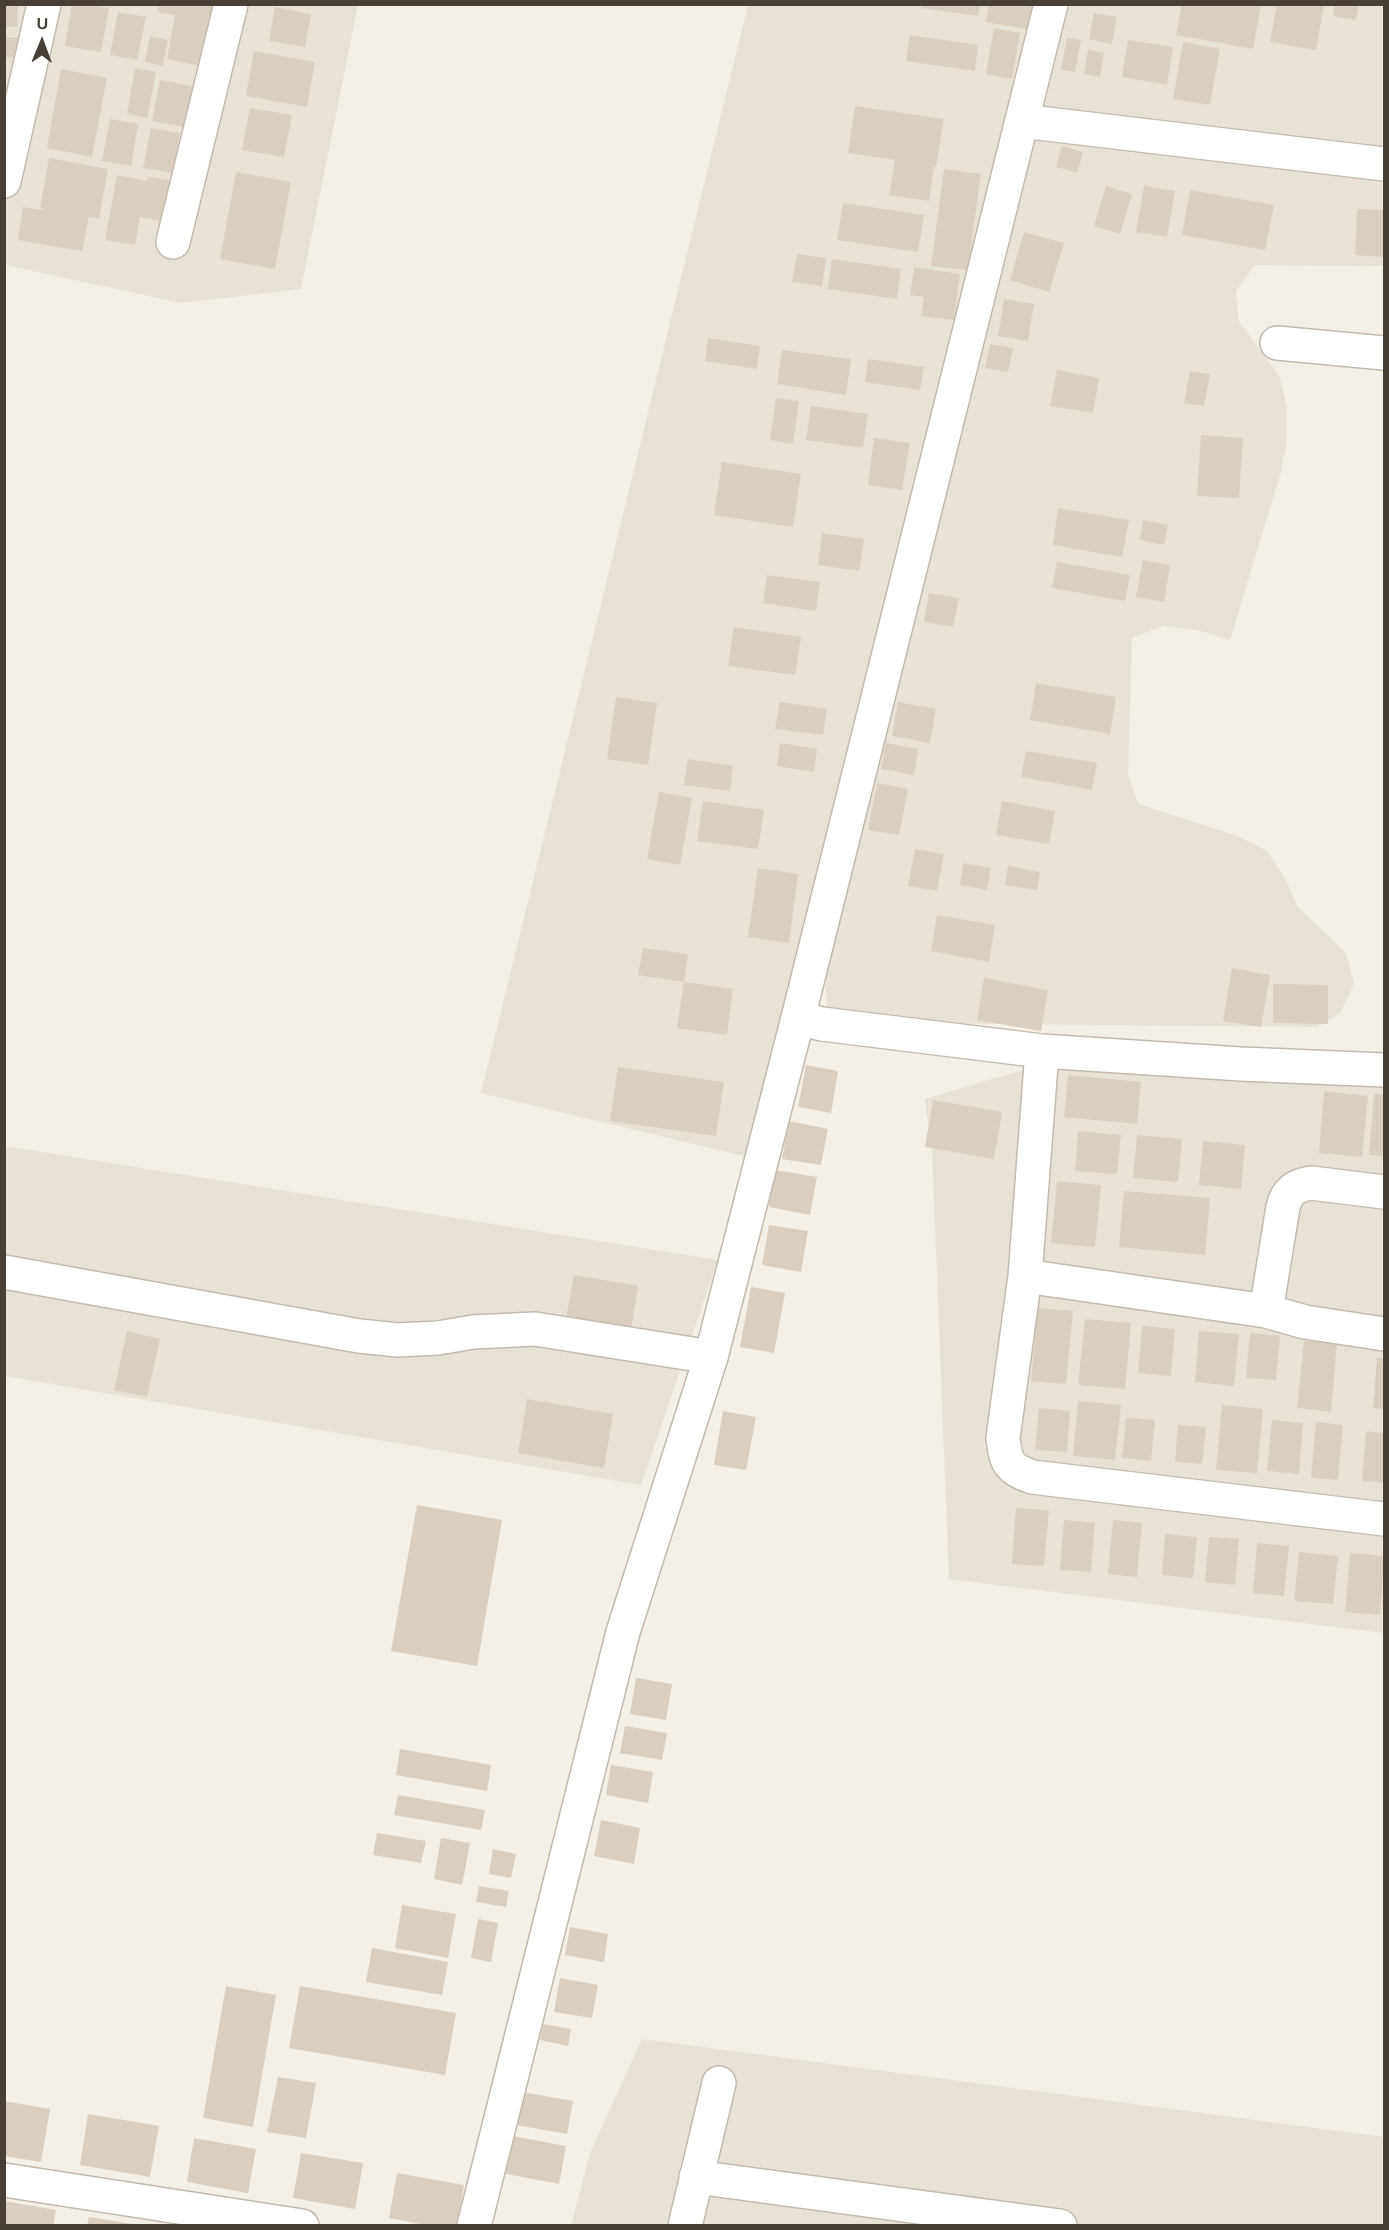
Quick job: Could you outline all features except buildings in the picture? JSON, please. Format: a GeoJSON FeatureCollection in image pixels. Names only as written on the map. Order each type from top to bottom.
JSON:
{"type":"FeatureCollection","features":[{"type":"Feature","properties":{"kind":"street"},"geometry":{"type":"LineString","coordinates":[[4,181],[8,148],[44,4]]}},
{"type":"Feature","properties":{"kind":"street"},"geometry":{"type":"LineString","coordinates":[[173,242],[231,4]]}},
{"type":"Feature","properties":{"kind":"street"},"geometry":{"type":"LineString","coordinates":[[474,2226],[623,1632],[711,1357],[810,1021],[1051,4]]}},
{"type":"Feature","properties":{"kind":"street"},"geometry":{"type":"LineString","coordinates":[[1024,121],[1384,165]]}},
{"type":"Feature","properties":{"kind":"street"},"geometry":{"type":"LineString","coordinates":[[1277,343],[1384,353]]}},
{"type":"Feature","properties":{"kind":"street"},"geometry":{"type":"LineString","coordinates":[[810,1021],[1042,1051],[1241,1064],[1384,1070]]}},
{"type":"Feature","properties":{"kind":"street"},"geometry":{"type":"LineString","coordinates":[[1042,1051],[1024,1276],[1003,1438],[1005,1458],[1014,1471],[1032,1477],[1384,1520]]}},
{"type":"Feature","properties":{"kind":"street"},"geometry":{"type":"LineString","coordinates":[[1266,1311],[1283,1207],[1286,1197],[1292,1190],[1300,1185],[1311,1183],[1384,1192]]}},
{"type":"Feature","properties":{"kind":"street"},"geometry":{"type":"LineString","coordinates":[[4,1272],[359,1336],[398,1340],[438,1338],[473,1332],[535,1329],[711,1357]]}},
{"type":"Feature","properties":{"kind":"street"},"geometry":{"type":"LineString","coordinates":[[1024,1276],[1266,1311],[1305,1322],[1384,1334]]}},
{"type":"Feature","properties":{"kind":"street"},"geometry":{"type":"LineString","coordinates":[[685,2226],[719,2083]]}},
{"type":"Feature","properties":{"kind":"street"},"geometry":{"type":"LineString","coordinates":[[696,2177],[1060,2226]]}},
{"type":"Feature","properties":{"kind":"street"},"geometry":{"type":"LineString","coordinates":[[4,2180],[302,2226]]}},
{"type":"Feature","properties":{"kind":"shaded area"},"geometry":{"type":"Polygon","coordinates":[[[5,5],[358,5],[301,289],[181,303],[5,265],[5,5]]]}},
{"type":"Feature","properties":{"kind":"shaded area"},"geometry":{"type":"Polygon","coordinates":[[[748,5],[1032,5],[1016,87],[752,1158],[481,1093],[748,5]]]}},
{"type":"Feature","properties":{"kind":"shaded area"},"geometry":{"type":"Polygon","coordinates":[[[1069,5],[1384,5],[1384,266],[1255,265],[1236,291],[1239,322],[1280,377],[1287,408],[1287,440],[1281,472],[1230,640],[1197,630],[1163,626],[1132,638],[1128,774],[1138,804],[1238,836],[1266,850],[1285,878],[1298,907],[1346,953],[1354,984],[1340,1013],[1317,1027],[902,1023],[827,1011],[825,972],[1069,5]]]}},
{"type":"Feature","properties":{"kind":"shaded area"},"geometry":{"type":"Polygon","coordinates":[[[1026,1069],[1384,1082],[1384,1633],[949,1579],[932,1151],[925,1099],[1026,1069]]]}},
{"type":"Feature","properties":{"kind":"shaded area"},"geometry":{"type":"Polygon","coordinates":[[[4,1146],[718,1260],[641,1485],[5,1376],[4,1146]]]}},
{"type":"Feature","properties":{"kind":"shaded area"},"geometry":{"type":"Polygon","coordinates":[[[642,2039],[1384,2137],[1384,2225],[571,2226],[590,2153],[642,2039]]]}}]}
